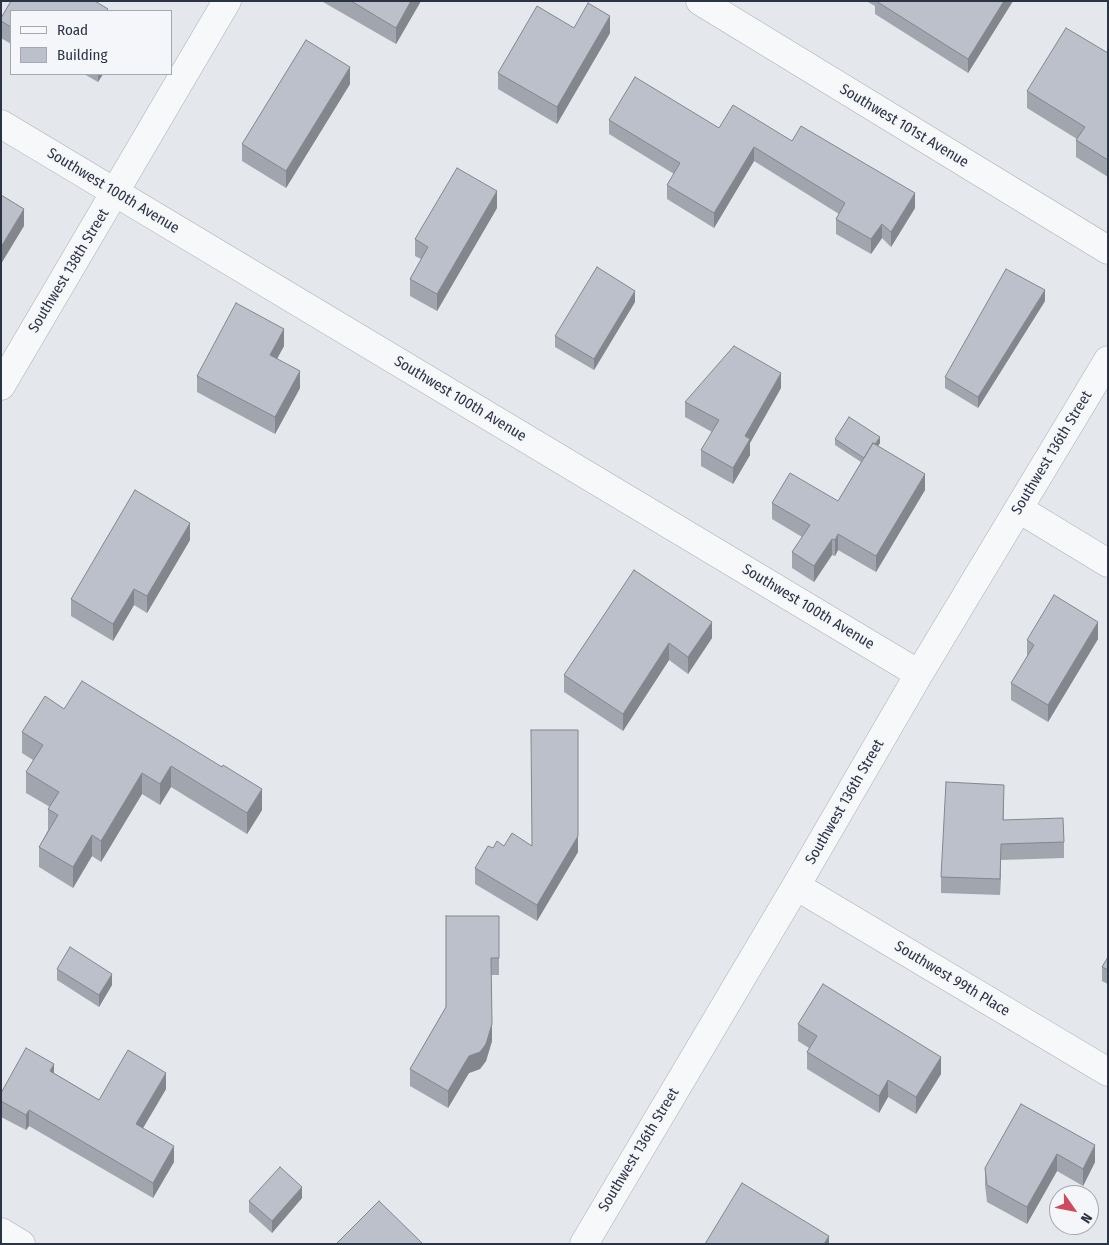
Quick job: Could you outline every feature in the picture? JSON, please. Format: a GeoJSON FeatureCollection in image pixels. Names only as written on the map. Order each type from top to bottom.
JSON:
{"type":"FeatureCollection","features":[{"type":"Feature","properties":{"kind":"street","name":"Southwest 138th Street"},"geometry":{"type":"LineString","coordinates":[[1,386],[227,1]]}},
{"type":"Feature","properties":{"kind":"street","name":"Southwest 101st Avenue"},"geometry":{"type":"LineString","coordinates":[[700,1],[1108,250]]}},
{"type":"Feature","properties":{"kind":"street","name":"Southwest 100th Avenue"},"geometry":{"type":"LineString","coordinates":[[1,124],[919,674]]}},
{"type":"Feature","properties":{"kind":"street","name":"Southwest 136th Street"},"geometry":{"type":"LineString","coordinates":[[584,1244],[919,674],[1108,360]]}},
{"type":"Feature","properties":{"kind":"street"},"geometry":{"type":"LineString","coordinates":[[1019,509],[1108,563]]}},
{"type":"Feature","properties":{"kind":"street","name":"Southwest 99th Place"},"geometry":{"type":"LineString","coordinates":[[796,886],[1108,1072]]}},
{"type":"Feature","properties":{"kind":"street"},"geometry":{"type":"LineString","coordinates":[[1,1232],[21,1244]]}},
{"type":"Feature","properties":{"kind":"building"},"geometry":{"type":"Polygon","coordinates":[[[11,1],[95,1],[108,9],[10,10],[10,26],[1,21],[11,1]]]}},
{"type":"Feature","properties":{"kind":"building"},"geometry":{"type":"Polygon","coordinates":[[[351,1],[411,1],[396,28],[351,1]]]}},
{"type":"Feature","properties":{"kind":"building"},"geometry":{"type":"Polygon","coordinates":[[[876,1],[1004,1],[968,59],[876,1]]]}},
{"type":"Feature","properties":{"kind":"building"},"geometry":{"type":"Polygon","coordinates":[[[588,3],[610,16],[557,107],[498,73],[537,6],[574,28],[588,3]]]}},
{"type":"Feature","properties":{"kind":"building"},"geometry":{"type":"Polygon","coordinates":[[[1066,28],[1108,53],[1108,160],[1076,140],[1085,127],[1027,91],[1066,28]]]}},
{"type":"Feature","properties":{"kind":"building"},"geometry":{"type":"Polygon","coordinates":[[[306,40],[350,67],[286,171],[242,144],[306,40]]]}},
{"type":"Feature","properties":{"kind":"building"},"geometry":{"type":"Polygon","coordinates":[[[635,77],[719,128],[733,105],[792,141],[801,126],[915,193],[891,232],[882,224],[871,239],[836,219],[845,203],[754,147],[714,213],[667,185],[680,163],[609,120],[635,77]]]}},
{"type":"Feature","properties":{"kind":"building"},"geometry":{"type":"Polygon","coordinates":[[[457,168],[497,191],[437,294],[410,279],[428,247],[415,239],[457,168]]]}},
{"type":"Feature","properties":{"kind":"building"},"geometry":{"type":"Polygon","coordinates":[[[1,195],[24,209],[1,247],[1,195]]]}},
{"type":"Feature","properties":{"kind":"building"},"geometry":{"type":"Polygon","coordinates":[[[597,267],[635,291],[594,359],[555,336],[597,267]]]}},
{"type":"Feature","properties":{"kind":"building"},"geometry":{"type":"Polygon","coordinates":[[[1006,269],[1045,290],[978,397],[945,377],[1006,269]]]}},
{"type":"Feature","properties":{"kind":"building"},"geometry":{"type":"Polygon","coordinates":[[[236,303],[284,329],[270,355],[300,371],[275,417],[197,376],[236,303]]]}},
{"type":"Feature","properties":{"kind":"building"},"geometry":{"type":"Polygon","coordinates":[[[734,346],[781,373],[745,436],[750,439],[733,468],[701,450],[719,420],[685,402],[734,346]]]}},
{"type":"Feature","properties":{"kind":"building"},"geometry":{"type":"Polygon","coordinates":[[[849,417],[880,437],[875,444],[873,443],[864,458],[835,439],[849,417]]]}},
{"type":"Feature","properties":{"kind":"building"},"geometry":{"type":"Polygon","coordinates":[[[873,443],[925,474],[876,556],[838,534],[835,540],[832,539],[814,566],[792,552],[810,525],[772,503],[790,473],[838,501],[873,443]]]}},
{"type":"Feature","properties":{"kind":"building"},"geometry":{"type":"Polygon","coordinates":[[[135,490],[190,523],[147,596],[134,589],[113,624],[71,599],[135,490]]]}},
{"type":"Feature","properties":{"kind":"building"},"geometry":{"type":"Polygon","coordinates":[[[634,570],[712,622],[688,657],[669,643],[623,714],[564,675],[634,570]]]}},
{"type":"Feature","properties":{"kind":"building"},"geometry":{"type":"Polygon","coordinates":[[[1054,595],[1098,622],[1048,705],[1011,683],[1034,645],[1027,640],[1054,595]]]}},
{"type":"Feature","properties":{"kind":"building"},"geometry":{"type":"Polygon","coordinates":[[[82,681],[222,767],[223,765],[262,789],[247,813],[171,766],[160,784],[142,773],[101,841],[92,835],[73,867],[39,847],[58,815],[48,809],[59,792],[26,772],[43,745],[22,732],[45,696],[64,709],[82,681]]]}},
{"type":"Feature","properties":{"kind":"building"},"geometry":{"type":"Polygon","coordinates":[[[531,730],[578,730],[578,836],[537,905],[475,868],[488,846],[493,848],[497,841],[504,846],[512,833],[532,846],[531,730]]]}},
{"type":"Feature","properties":{"kind":"building"},"geometry":{"type":"Polygon","coordinates":[[[946,782],[1004,785],[1003,820],[1063,818],[1064,842],[1001,844],[1000,879],[941,877],[946,782]]]}},
{"type":"Feature","properties":{"kind":"building"},"geometry":{"type":"Polygon","coordinates":[[[446,916],[499,916],[499,958],[491,958],[492,1024],[486,1044],[480,1052],[469,1056],[448,1091],[410,1069],[446,1007],[446,916]]]}},
{"type":"Feature","properties":{"kind":"building"},"geometry":{"type":"Polygon","coordinates":[[[70,947],[112,974],[99,995],[57,969],[70,947]]]}},
{"type":"Feature","properties":{"kind":"building"},"geometry":{"type":"Polygon","coordinates":[[[1108,957],[1108,970],[1102,967],[1108,957]]]}},
{"type":"Feature","properties":{"kind":"building"},"geometry":{"type":"Polygon","coordinates":[[[823,984],[941,1057],[916,1097],[888,1080],[879,1096],[807,1052],[817,1036],[798,1024],[823,984]]]}},
{"type":"Feature","properties":{"kind":"building"},"geometry":{"type":"Polygon","coordinates":[[[26,1048],[54,1064],[50,1071],[99,1100],[128,1050],[166,1073],[136,1124],[174,1146],[153,1183],[29,1110],[26,1115],[1,1101],[1,1093],[26,1048]]]}},
{"type":"Feature","properties":{"kind":"building"},"geometry":{"type":"Polygon","coordinates":[[[1021,1104],[1095,1145],[1083,1169],[1057,1154],[1027,1207],[987,1185],[985,1168],[1021,1104]]]}},
{"type":"Feature","properties":{"kind":"building"},"geometry":{"type":"Polygon","coordinates":[[[280,1167],[302,1187],[272,1221],[249,1201],[280,1167]]]}},
{"type":"Feature","properties":{"kind":"building"},"geometry":{"type":"Polygon","coordinates":[[[742,1183],[829,1236],[824,1244],[705,1244],[742,1183]]]}},
{"type":"Feature","properties":{"kind":"building"},"geometry":{"type":"Polygon","coordinates":[[[379,1201],[423,1244],[336,1244],[379,1201]]]}}]}
